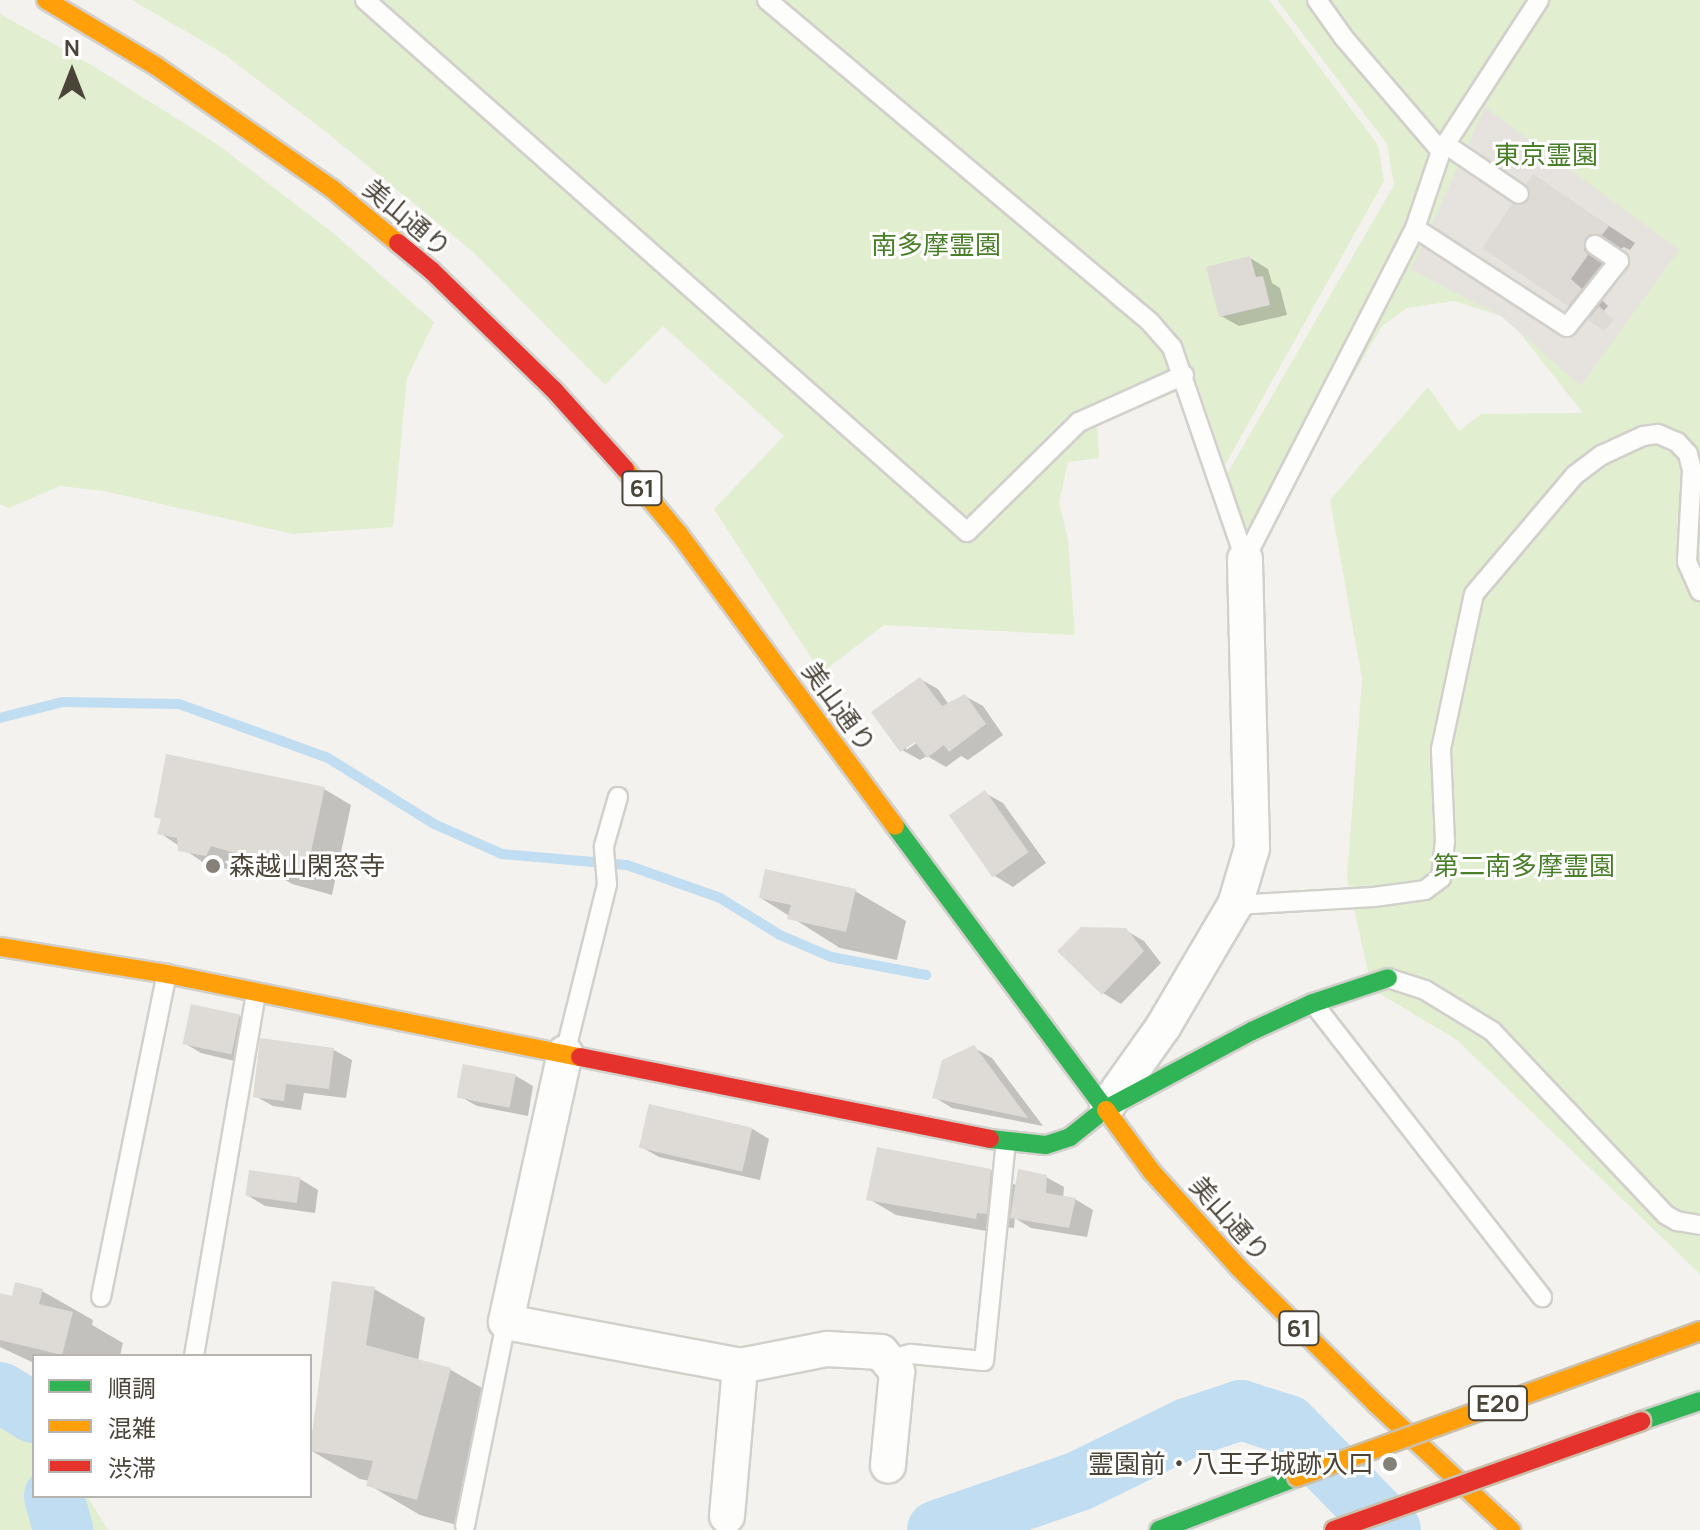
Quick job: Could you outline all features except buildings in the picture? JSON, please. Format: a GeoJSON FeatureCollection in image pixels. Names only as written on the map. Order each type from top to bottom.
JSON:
{"type":"FeatureCollection","features":[{"type":"Feature","properties":{"kind":"main road","name":"美山通り"},"geometry":{"type":"LineString","coordinates":[[46,0],[156,66],[331,188],[432,271],[553,389],[620,462],[679,534],[1152,1172],[1239,1268],[1376,1404],[1511,1530]]}},
{"type":"Feature","properties":{"kind":"main road"},"geometry":{"type":"LineString","coordinates":[[0,947],[167,974],[1006,1142],[1046,1145],[1070,1137],[1104,1110],[1313,1003],[1388,978]]}},
{"type":"Feature","properties":{"kind":"main road","name":"E20"},"geometry":{"type":"LineString","coordinates":[[1159,1530],[1700,1331]]}},
{"type":"Feature","properties":{"kind":"main road","name":"E20"},"geometry":{"type":"LineString","coordinates":[[1334,1530],[1700,1401]]}},
{"type":"Feature","properties":{"kind":"street"},"geometry":{"type":"LineString","coordinates":[[1104,1110],[1163,1027],[1235,905],[1252,848],[1245,559]]}},
{"type":"Feature","properties":{"kind":"street"},"geometry":{"type":"LineString","coordinates":[[565,1053],[506,1322],[740,1366],[827,1349],[881,1352],[897,1372],[888,1466]]}},
{"type":"Feature","properties":{"kind":"street"},"geometry":{"type":"LineString","coordinates":[[727,1516],[740,1366]]}},
{"type":"Feature","properties":{"kind":"lane"},"geometry":{"type":"LineString","coordinates":[[365,0],[967,532],[1079,422],[1184,375]]}},
{"type":"Feature","properties":{"kind":"lane"},"geometry":{"type":"LineString","coordinates":[[767,0],[1150,322],[1172,347],[1245,559]]}},
{"type":"Feature","properties":{"kind":"lane"},"geometry":{"type":"LineString","coordinates":[[1317,0],[1344,38],[1443,148],[1519,194]]}},
{"type":"Feature","properties":{"kind":"lane"},"geometry":{"type":"LineString","coordinates":[[1245,559],[1415,228],[1443,148],[1539,0]]}},
{"type":"Feature","properties":{"kind":"lane"},"geometry":{"type":"LineString","coordinates":[[1415,228],[1567,327],[1619,261],[1595,245]]}},
{"type":"Feature","properties":{"kind":"lane"},"geometry":{"type":"LineString","coordinates":[[1235,905],[1387,895],[1425,890],[1441,878],[1445,842],[1441,749],[1474,594],[1575,475],[1602,455],[1643,436],[1658,434],[1677,442],[1688,454],[1692,470],[1687,562],[1700,591]]}},
{"type":"Feature","properties":{"kind":"lane"},"geometry":{"type":"LineString","coordinates":[[565,1053],[607,884],[604,846],[618,797]]}},
{"type":"Feature","properties":{"kind":"lane"},"geometry":{"type":"LineString","coordinates":[[101,1297],[167,974]]}},
{"type":"Feature","properties":{"kind":"lane"},"geometry":{"type":"LineString","coordinates":[[1388,978],[1425,990],[1492,1031],[1666,1215],[1677,1221],[1700,1225]]}},
{"type":"Feature","properties":{"kind":"lane"},"geometry":{"type":"LineString","coordinates":[[194,1354],[256,992]]}},
{"type":"Feature","properties":{"kind":"lane"},"geometry":{"type":"LineString","coordinates":[[1313,1003],[1542,1297]]}},
{"type":"Feature","properties":{"kind":"lane"},"geometry":{"type":"LineString","coordinates":[[888,1360],[911,1354],[984,1361],[1006,1142]]}},
{"type":"Feature","properties":{"kind":"lane"},"geometry":{"type":"LineString","coordinates":[[465,1526],[506,1322]]}},
{"type":"Feature","properties":{"kind":"green space","name":"南多摩霊園"},"geometry":{"type":"Polygon","coordinates":[[[132,0],[1269,0],[1378,145],[1384,181],[1225,465],[1197,383],[1097,426],[1099,458],[1068,462],[1059,503],[1068,539],[1075,635],[884,625],[821,673],[714,509],[784,436],[663,326],[605,385],[471,250],[224,54],[132,0]]]}},
{"type":"Feature","properties":{"kind":"green space","name":"第二南多摩霊園"},"geometry":{"type":"Polygon","coordinates":[[[1277,0],[1700,0],[1700,1274],[1457,1040],[1372,989],[1347,878],[1362,679],[1330,500],[1428,387],[1459,431],[1481,414],[1583,413],[1515,327],[1501,316],[1454,301],[1407,308],[1382,326],[1253,548],[1227,474],[1394,185],[1387,144],[1277,0]]]}},
{"type":"Feature","properties":{"kind":"green space"},"geometry":{"type":"Polygon","coordinates":[[[0,14],[93,66],[214,142],[332,232],[434,322],[407,378],[393,527],[293,534],[104,491],[60,486],[9,508],[0,504],[0,14]]]}},
{"type":"Feature","properties":{"kind":"green space"},"geometry":{"type":"Polygon","coordinates":[[[0,1366],[17,1379],[32,1405],[32,1498],[88,1498],[108,1530],[0,1530],[0,1366]]]}},
{"type":"Feature","properties":{"kind":"shaded area"},"geometry":{"type":"Polygon","coordinates":[[[1485,107],[1679,250],[1581,386],[1501,316],[1411,270],[1485,107]]]}},
{"type":"Feature","properties":{"kind":"waterway"},"geometry":{"type":"LineString","coordinates":[[0,718],[63,702],[179,704],[328,758],[434,824],[502,854],[627,865],[720,898],[780,935],[831,957],[926,975]]}},
{"type":"Feature","properties":{"kind":"waterway"},"geometry":{"type":"LineString","coordinates":[[1252,1389],[1260,1416]]}},
{"type":"Feature","properties":{"kind":"waterway"},"geometry":{"type":"LineString","coordinates":[[0,1392],[32,1412]]}},
{"type":"Feature","properties":{"kind":"waterway"},"geometry":{"type":"LineString","coordinates":[[937,1530],[1079,1481],[1187,1428],[1241,1410],[1288,1425],[1391,1530]]}},
{"type":"Feature","properties":{"kind":"waterway"},"geometry":{"type":"LineString","coordinates":[[55,1498],[63,1530]]}},
{"type":"Feature","properties":{"kind":"traffic: fast"},"geometry":{"type":"LineString","coordinates":[[895,826],[1106,1110]]}},
{"type":"Feature","properties":{"kind":"traffic: fast"},"geometry":{"type":"LineString","coordinates":[[990,1139],[1046,1145],[1070,1137],[1104,1110],[1252,1031],[1313,1003],[1388,978]]}},
{"type":"Feature","properties":{"kind":"traffic: fast"},"geometry":{"type":"LineString","coordinates":[[1641,1421],[1700,1401]]}},
{"type":"Feature","properties":{"kind":"traffic: fast"},"geometry":{"type":"LineString","coordinates":[[1159,1530],[1297,1477]]}},
{"type":"Feature","properties":{"kind":"traffic: slow"},"geometry":{"type":"LineString","coordinates":[[46,0],[156,66],[331,188],[398,243]]}},
{"type":"Feature","properties":{"kind":"traffic: slow"},"geometry":{"type":"LineString","coordinates":[[625,469],[679,534],[895,826]]}},
{"type":"Feature","properties":{"kind":"traffic: slow"},"geometry":{"type":"LineString","coordinates":[[0,947],[167,974],[580,1057]]}},
{"type":"Feature","properties":{"kind":"traffic: slow"},"geometry":{"type":"LineString","coordinates":[[1106,1110],[1152,1172],[1239,1268],[1376,1404],[1511,1530]]}},
{"type":"Feature","properties":{"kind":"traffic: slow"},"geometry":{"type":"LineString","coordinates":[[1297,1477],[1700,1331]]}},
{"type":"Feature","properties":{"kind":"traffic: jam"},"geometry":{"type":"LineString","coordinates":[[398,243],[432,271],[553,389],[625,469]]}},
{"type":"Feature","properties":{"kind":"traffic: jam"},"geometry":{"type":"LineString","coordinates":[[580,1057],[990,1139]]}},
{"type":"Feature","properties":{"kind":"traffic: jam"},"geometry":{"type":"LineString","coordinates":[[1334,1530],[1641,1421]]}},
{"type":"Feature","properties":{"kind":"place","name":"森越山閑窓寺"},"geometry":{"type":"Point","coordinates":[213,866]}},
{"type":"Feature","properties":{"kind":"place","name":"霊園前・八王子城跡入口"},"geometry":{"type":"Point","coordinates":[1390,1464]}},
{"type":"Feature","properties":{"kind":"park label","name":"東京霊園"},"geometry":{"type":"Point","coordinates":[1546,155]}}]}
